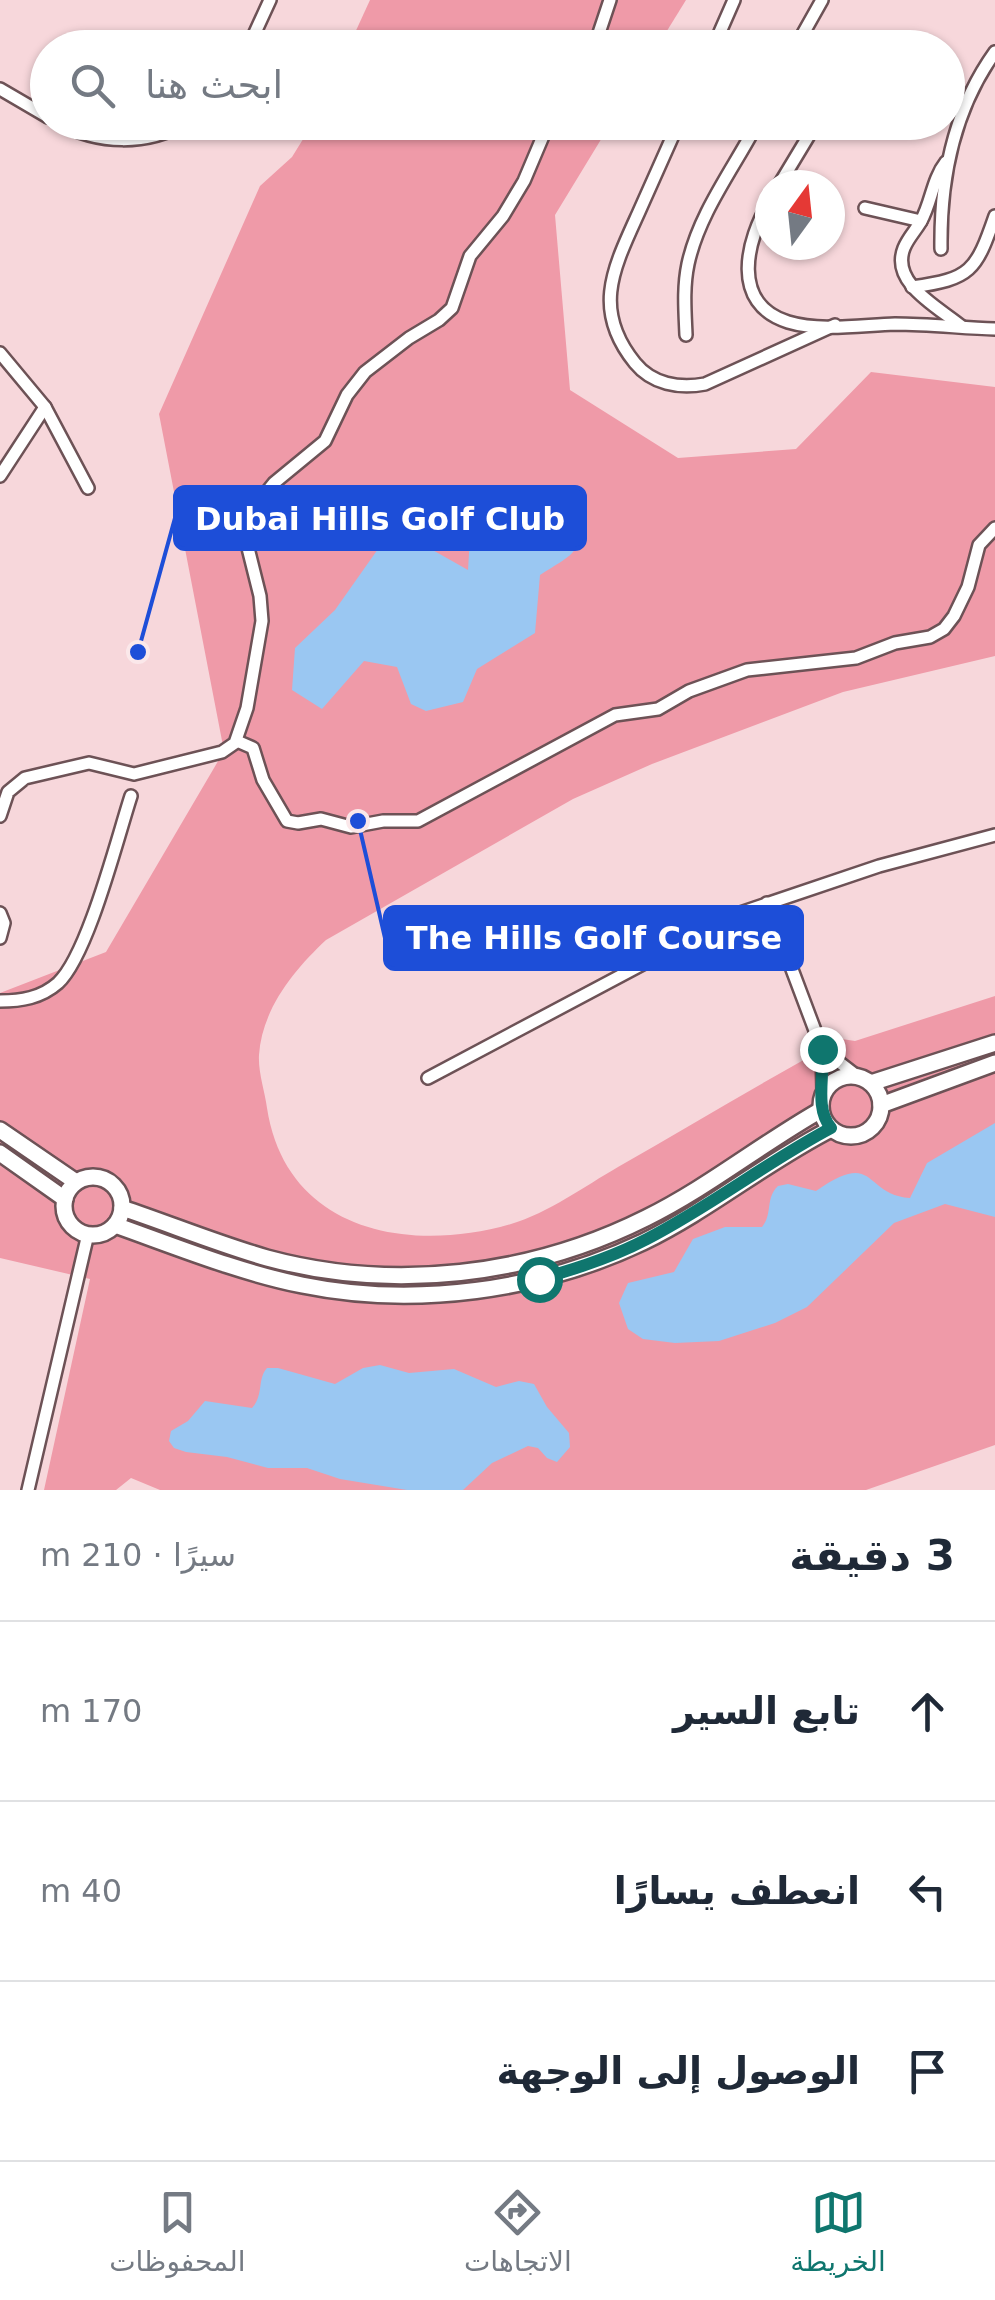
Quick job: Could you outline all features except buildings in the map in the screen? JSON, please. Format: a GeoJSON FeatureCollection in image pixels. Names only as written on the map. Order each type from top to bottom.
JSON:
{"type":"FeatureCollection","features":[{"type":"Feature","properties":{"kind":"street"},"geometry":{"type":"LineString","coordinates":[[256,30],[270,0]]}},
{"type":"Feature","properties":{"kind":"street"},"geometry":{"type":"LineString","coordinates":[[600,30],[610,0]]}},
{"type":"Feature","properties":{"kind":"street"},"geometry":{"type":"LineString","coordinates":[[721,30],[734,0]]}},
{"type":"Feature","properties":{"kind":"street"},"geometry":{"type":"LineString","coordinates":[[807,30],[822,0]]}},
{"type":"Feature","properties":{"kind":"street"},"geometry":{"type":"LineString","coordinates":[[965,109],[995,52]]}},
{"type":"Feature","properties":{"kind":"street"},"geometry":{"type":"LineString","coordinates":[[0,89],[30,106]]}},
{"type":"Feature","properties":{"kind":"street"},"geometry":{"type":"LineString","coordinates":[[0,816],[8,792],[25,778],[89,763],[134,774],[222,752],[237,741],[247,708],[262,621],[247,535],[253,508],[274,483],[325,441],[348,395],[365,372],[452,308],[470,256],[517,192],[541,140]]}},
{"type":"Feature","properties":{"kind":"street"},"geometry":{"type":"LineString","coordinates":[[671,140],[610,284],[613,324],[638,368],[664,383],[695,386],[714,381],[835,325]]}},
{"type":"Feature","properties":{"kind":"street"},"geometry":{"type":"LineString","coordinates":[[686,335],[686,280],[693,245],[748,140]]}},
{"type":"Feature","properties":{"kind":"street"},"geometry":{"type":"LineString","coordinates":[[788,170],[805,140]]}},
{"type":"Feature","properties":{"kind":"street"},"geometry":{"type":"LineString","coordinates":[[941,249],[942,206],[955,140]]}},
{"type":"Feature","properties":{"kind":"street"},"geometry":{"type":"LineString","coordinates":[[949,159],[934,180],[921,221],[901,258],[912,287],[963,327]]}},
{"type":"Feature","properties":{"kind":"street"},"geometry":{"type":"LineString","coordinates":[[865,208],[921,221]]}},
{"type":"Feature","properties":{"kind":"street"},"geometry":{"type":"LineString","coordinates":[[912,287],[948,282],[966,274],[979,260],[995,216]]}},
{"type":"Feature","properties":{"kind":"street"},"geometry":{"type":"LineString","coordinates":[[755,233],[749,246],[748,272],[754,297],[768,312],[788,322],[995,329]]}},
{"type":"Feature","properties":{"kind":"street"},"geometry":{"type":"LineString","coordinates":[[0,353],[46,407],[88,488]]}},
{"type":"Feature","properties":{"kind":"street"},"geometry":{"type":"LineString","coordinates":[[0,476],[46,407]]}},
{"type":"Feature","properties":{"kind":"street"},"geometry":{"type":"LineString","coordinates":[[237,741],[248,743],[256,753],[266,786],[286,821],[321,819],[352,827],[384,821],[418,821],[616,715],[658,709],[689,691],[747,670],[856,658],[895,643],[930,637],[944,629],[954,616],[968,587],[979,545],[995,528]]}},
{"type":"Feature","properties":{"kind":"street"},"geometry":{"type":"LineString","coordinates":[[0,1001],[35,997],[49,990],[71,968],[131,796]]}},
{"type":"Feature","properties":{"kind":"street"},"geometry":{"type":"LineString","coordinates":[[428,1078],[707,928],[767,902],[995,835]]}},
{"type":"Feature","properties":{"kind":"street"},"geometry":{"type":"LineString","coordinates":[[767,902],[822,1049],[822,1102],[831,1128],[850,1136],[864,1133],[878,1118],[878,1093],[822,1049]]}},
{"type":"Feature","properties":{"kind":"street"},"geometry":{"type":"LineString","coordinates":[[0,914],[4,922],[0,938]]}},
{"type":"Feature","properties":{"kind":"street"},"geometry":{"type":"LineString","coordinates":[[122,1208],[242,1250],[315,1268],[416,1275],[492,1269],[566,1252],[649,1217],[822,1102],[840,1078],[864,1080],[995,1043]]}},
{"type":"Feature","properties":{"kind":"street"},"geometry":{"type":"LineString","coordinates":[[881,1104],[995,1063]]}},
{"type":"Feature","properties":{"kind":"street"},"geometry":{"type":"LineString","coordinates":[[115,1225],[232,1267],[300,1285],[380,1294],[476,1289],[560,1273],[644,1241],[831,1128]]}},
{"type":"Feature","properties":{"kind":"street"},"geometry":{"type":"LineString","coordinates":[[0,1130],[76,1182]]}},
{"type":"Feature","properties":{"kind":"street"},"geometry":{"type":"LineString","coordinates":[[0,1152],[65,1199]]}},
{"type":"Feature","properties":{"kind":"street"},"geometry":{"type":"LineString","coordinates":[[90,1177],[104,1179],[120,1194],[122,1208],[115,1225],[103,1234],[88,1234],[76,1229],[67,1218],[65,1199],[76,1182],[90,1177]]}},
{"type":"Feature","properties":{"kind":"street"},"geometry":{"type":"LineString","coordinates":[[28,1490],[88,1234]]}},
{"type":"Feature","properties":{"kind":"shaded area"},"geometry":{"type":"Polygon","coordinates":[[[370,0],[686,0],[667,30],[356,30],[370,0]]]}},
{"type":"Feature","properties":{"kind":"shaded area"},"geometry":{"type":"Polygon","coordinates":[[[302,140],[601,140],[555,215],[570,390],[678,458],[796,449],[871,372],[995,387],[995,656],[843,692],[652,764],[573,799],[326,940],[302,964],[273,1006],[259,1055],[267,1108],[279,1150],[299,1182],[325,1207],[358,1223],[394,1233],[472,1233],[511,1224],[552,1206],[842,1039],[855,1041],[995,996],[995,1445],[866,1490],[160,1490],[131,1478],[116,1490],[44,1490],[90,1279],[0,1258],[0,993],[106,952],[224,751],[159,414],[260,186],[292,157],[302,140]]]}},
{"type":"Feature","properties":{"kind":"water"},"geometry":{"type":"Polygon","coordinates":[[[541,490],[581,512],[578,545],[568,557],[540,575],[535,633],[477,669],[463,702],[426,711],[411,704],[397,667],[364,661],[322,709],[292,690],[295,648],[335,610],[378,549],[422,544],[468,570],[471,520],[541,490]]]}},
{"type":"Feature","properties":{"kind":"water"},"geometry":{"type":"Polygon","coordinates":[[[995,1123],[995,1217],[945,1204],[894,1223],[807,1307],[775,1323],[719,1341],[675,1343],[643,1339],[628,1329],[619,1303],[628,1283],[674,1272],[693,1239],[725,1227],[762,1227],[778,1186],[788,1184],[816,1191],[836,1179],[860,1174],[884,1190],[910,1198],[927,1163],[995,1123]]]}},
{"type":"Feature","properties":{"kind":"water"},"geometry":{"type":"Polygon","coordinates":[[[380,1365],[409,1373],[454,1369],[496,1387],[519,1381],[534,1384],[569,1433],[570,1447],[557,1462],[538,1448],[528,1446],[492,1463],[463,1490],[407,1490],[340,1479],[307,1468],[268,1468],[186,1452],[174,1448],[169,1441],[171,1431],[188,1421],[205,1401],[252,1408],[267,1368],[335,1384],[363,1368],[380,1365]]]}},
{"type":"Feature","properties":{"kind":"place","name":"Dubai Hills Golf Club"},"geometry":{"type":"Point","coordinates":[138,652]}},
{"type":"Feature","properties":{"kind":"place","name":"The Hills Golf Course"},"geometry":{"type":"Point","coordinates":[358,821]}},
{"type":"Feature","properties":{"kind":"route"},"geometry":{"type":"LineString","coordinates":[[539,1279],[644,1241],[831,1128],[820,1106],[824,1078],[822,1049]]}}]}
